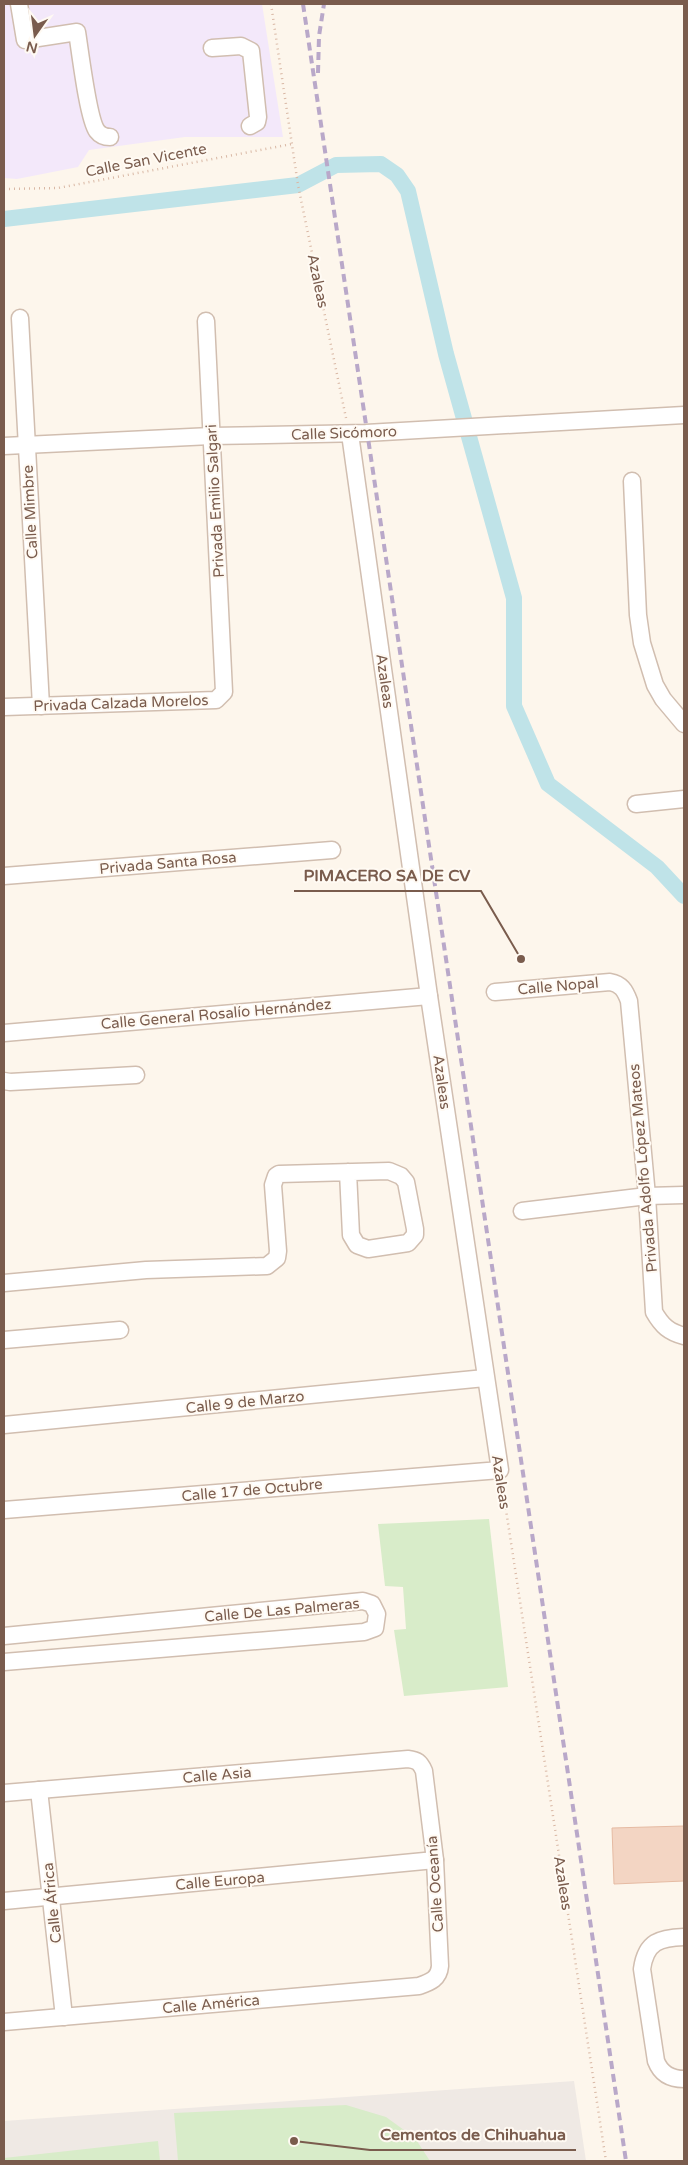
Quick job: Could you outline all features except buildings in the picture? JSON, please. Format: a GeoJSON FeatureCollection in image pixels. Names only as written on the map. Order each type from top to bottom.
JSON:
{"type":"FeatureCollection","features":[{"type":"Feature","properties":{"kind":"street"},"geometry":{"type":"LineString","coordinates":[[19,4],[25,40],[77,32],[87,94],[95,127],[101,135],[110,137]]}},
{"type":"Feature","properties":{"kind":"street"},"geometry":{"type":"LineString","coordinates":[[212,48],[241,46],[250,50],[258,117],[257,122],[250,126]]}},
{"type":"Feature","properties":{"kind":"street","name":"Calle Mimbre"},"geometry":{"type":"LineString","coordinates":[[20,318],[41,706]]}},
{"type":"Feature","properties":{"kind":"street","name":"Privada Emilio Salgari"},"geometry":{"type":"LineString","coordinates":[[206,322],[225,680]]}},
{"type":"Feature","properties":{"kind":"street","name":"Calle Sicómoro"},"geometry":{"type":"LineString","coordinates":[[4,446],[211,436],[350,434],[684,415]]}},
{"type":"Feature","properties":{"kind":"street","name":"Azaleas"},"geometry":{"type":"LineString","coordinates":[[350,434],[429,996],[500,1470]]}},
{"type":"Feature","properties":{"kind":"street"},"geometry":{"type":"LineString","coordinates":[[632,481],[638,615],[642,643],[655,685],[663,699],[684,724]]}},
{"type":"Feature","properties":{"kind":"street","name":"Privada Calzada Morelos"},"geometry":{"type":"LineString","coordinates":[[4,707],[216,700],[224,692],[225,680]]}},
{"type":"Feature","properties":{"kind":"street"},"geometry":{"type":"LineString","coordinates":[[636,804],[684,799]]}},
{"type":"Feature","properties":{"kind":"street","name":"Privada Santa Rosa"},"geometry":{"type":"LineString","coordinates":[[4,876],[332,850]]}},
{"type":"Feature","properties":{"kind":"street","name":"Calle Nopal"},"geometry":{"type":"LineString","coordinates":[[495,992],[610,982],[620,985]]}},
{"type":"Feature","properties":{"kind":"street","name":"Privada Adolfo López Mateos"},"geometry":{"type":"LineString","coordinates":[[620,985],[629,1001],[647,1196],[654,1312],[662,1326],[671,1332],[684,1336]]}},
{"type":"Feature","properties":{"kind":"street","name":"Calle General Rosalío Hernández"},"geometry":{"type":"LineString","coordinates":[[4,1033],[429,996]]}},
{"type":"Feature","properties":{"kind":"street"},"geometry":{"type":"LineString","coordinates":[[4,1081],[136,1075]]}},
{"type":"Feature","properties":{"kind":"street"},"geometry":{"type":"LineString","coordinates":[[4,1282],[146,1270],[267,1266],[277,1258],[278,1251],[272,1185],[279,1174],[348,1172],[389,1171],[401,1176],[406,1182],[415,1229],[415,1235],[408,1243],[368,1250],[356,1245],[351,1235],[348,1172]]}},
{"type":"Feature","properties":{"kind":"street"},"geometry":{"type":"LineString","coordinates":[[522,1211],[647,1196],[684,1195]]}},
{"type":"Feature","properties":{"kind":"street"},"geometry":{"type":"LineString","coordinates":[[4,1340],[120,1330]]}},
{"type":"Feature","properties":{"kind":"street","name":"Calle 9 de Marzo"},"geometry":{"type":"LineString","coordinates":[[4,1425],[485,1378]]}},
{"type":"Feature","properties":{"kind":"street","name":"Calle 17 de Octubre"},"geometry":{"type":"LineString","coordinates":[[4,1510],[500,1470]]}},
{"type":"Feature","properties":{"kind":"street","name":"Calle De Las Palmeras"},"geometry":{"type":"LineString","coordinates":[[4,1636],[364,1601],[372,1604],[377,1614],[375,1628],[364,1632],[4,1662]]}},
{"type":"Feature","properties":{"kind":"street"},"geometry":{"type":"LineString","coordinates":[[95,1628],[98,1654]]}},
{"type":"Feature","properties":{"kind":"street","name":"Calle Asia"},"geometry":{"type":"LineString","coordinates":[[4,1792],[408,1759],[417,1760],[424,1771]]}},
{"type":"Feature","properties":{"kind":"street","name":"Calle Oceanía"},"geometry":{"type":"LineString","coordinates":[[419,1986],[430,1982],[439,1972],[435,1860],[424,1771]]}},
{"type":"Feature","properties":{"kind":"street","name":"Calle África"},"geometry":{"type":"LineString","coordinates":[[39,1790],[64,2017]]}},
{"type":"Feature","properties":{"kind":"street","name":"Calle Europa"},"geometry":{"type":"LineString","coordinates":[[4,1901],[435,1860]]}},
{"type":"Feature","properties":{"kind":"street"},"geometry":{"type":"LineString","coordinates":[[684,1936],[662,1938],[656,1942],[646,1954],[642,1969],[656,2061],[668,2076],[684,2079]]}},
{"type":"Feature","properties":{"kind":"street","name":"Calle América"},"geometry":{"type":"LineString","coordinates":[[4,2022],[419,1986]]}},
{"type":"Feature","properties":{"kind":"path","name":"Azaleas"},"geometry":{"type":"LineString","coordinates":[[271,4],[298,185],[350,434]]}},
{"type":"Feature","properties":{"kind":"path","name":"Calle San Vicente"},"geometry":{"type":"LineString","coordinates":[[4,189],[58,188],[292,144]]}},
{"type":"Feature","properties":{"kind":"path","name":"Azaleas"},"geometry":{"type":"LineString","coordinates":[[500,1470],[606,2161]]}},
{"type":"Feature","properties":{"kind":"shaded area"},"geometry":{"type":"Polygon","coordinates":[[[4,4],[262,4],[283,137],[185,137],[89,150],[78,167],[17,179],[4,178],[4,4]]]}},
{"type":"Feature","properties":{"kind":"shaded area"},"geometry":{"type":"Polygon","coordinates":[[[574,2081],[586,2161],[4,2161],[4,2121],[574,2081]]]}},
{"type":"Feature","properties":{"kind":"green space"},"geometry":{"type":"Polygon","coordinates":[[[489,1519],[508,1687],[404,1696],[394,1630],[406,1629],[403,1587],[385,1586],[378,1524],[489,1519]]]}},
{"type":"Feature","properties":{"kind":"green space"},"geometry":{"type":"Polygon","coordinates":[[[346,2105],[386,2117],[415,2138],[430,2161],[178,2161],[174,2113],[346,2105]]]}},
{"type":"Feature","properties":{"kind":"green space"},"geometry":{"type":"Polygon","coordinates":[[[158,2141],[160,2161],[4,2161],[4,2158],[158,2141]]]}},
{"type":"Feature","properties":{"kind":"waterway"},"geometry":{"type":"LineString","coordinates":[[4,219],[298,185],[336,165],[381,164],[397,175],[408,191],[446,354],[514,598],[514,706],[548,784],[657,867],[684,896]]}},
{"type":"Feature","properties":{"kind":"railway"},"geometry":{"type":"LineString","coordinates":[[303,4],[626,2161]]}},
{"type":"Feature","properties":{"kind":"railway"},"geometry":{"type":"LineString","coordinates":[[318,73],[319,36],[324,4]]}},
{"type":"Feature","properties":{"kind":"place","name":"PIMACERO SA DE CV"},"geometry":{"type":"Point","coordinates":[521,959]}},
{"type":"Feature","properties":{"kind":"place","name":"Cementos de Chihuahua"},"geometry":{"type":"Point","coordinates":[294,2141]}}]}
